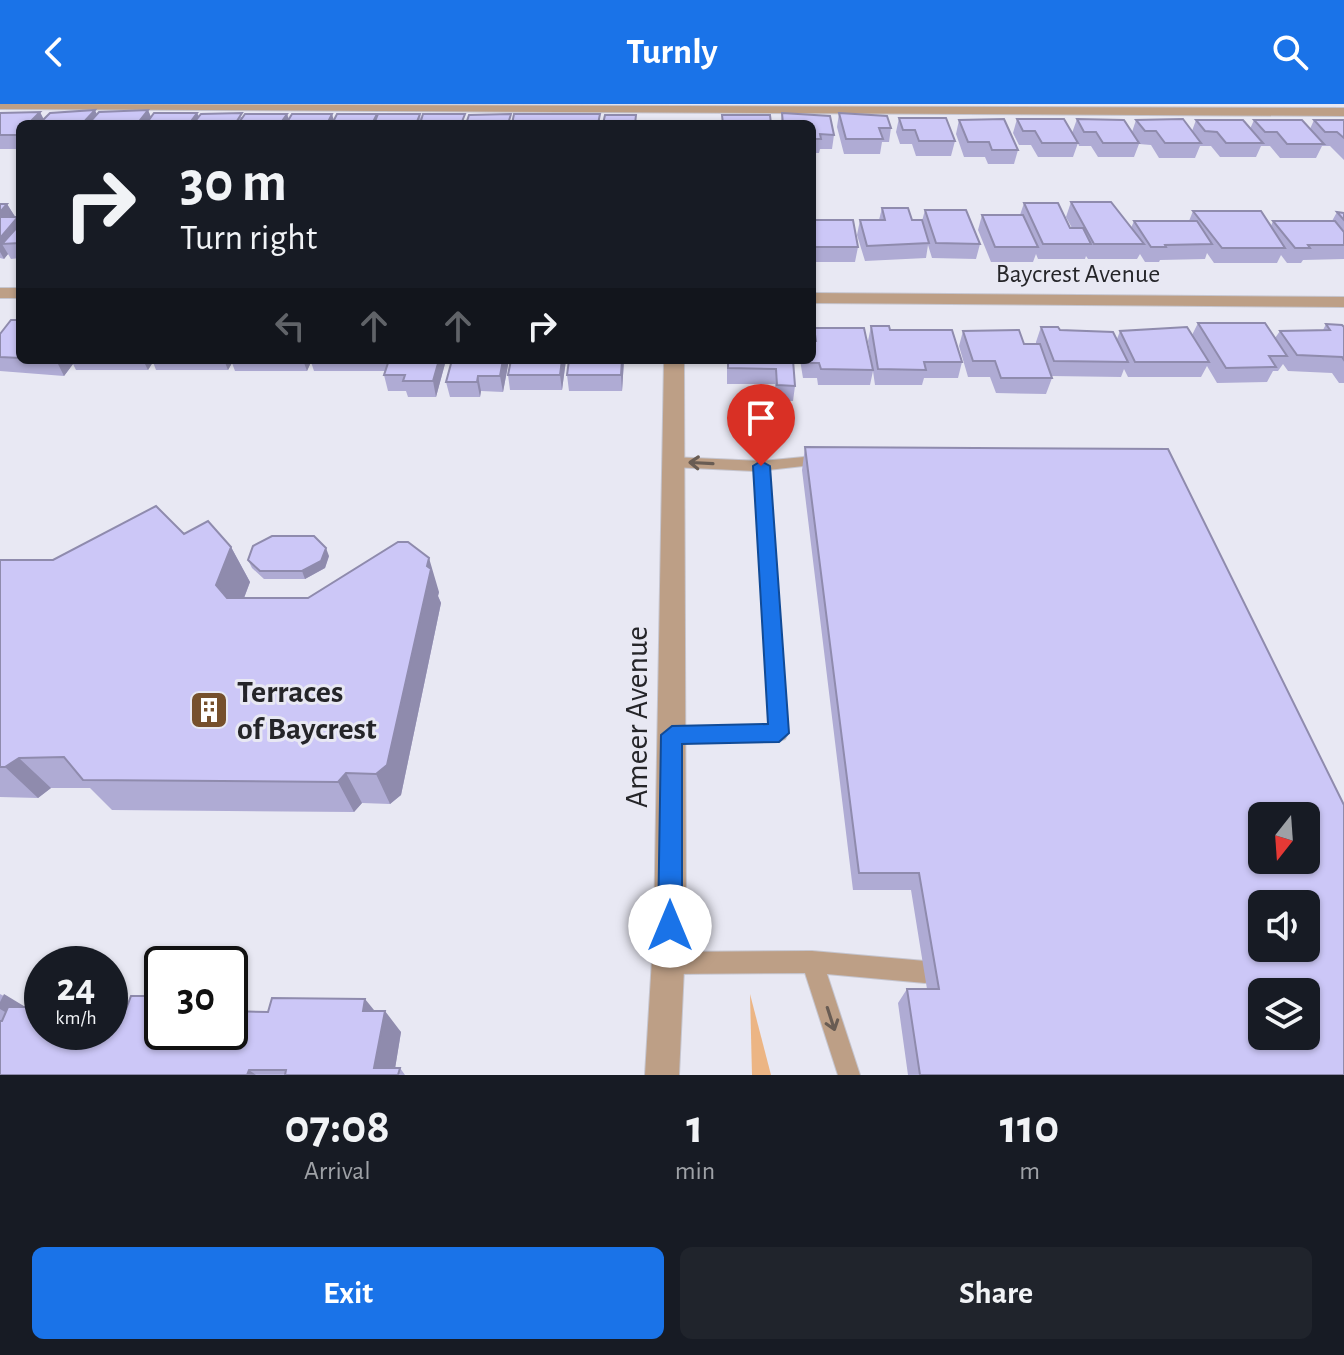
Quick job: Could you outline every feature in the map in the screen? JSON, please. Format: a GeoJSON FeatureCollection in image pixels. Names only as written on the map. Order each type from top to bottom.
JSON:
{"type":"FeatureCollection","features":[{"type":"Feature","properties":{"kind":"street"},"geometry":{"type":"LineString","coordinates":[[0,105],[680,113],[1344,112]]}},
{"type":"Feature","properties":{"kind":"street","name":"Baycrest Avenue"},"geometry":{"type":"LineString","coordinates":[[816,298],[1344,302]]}},
{"type":"Feature","properties":{"kind":"street","name":"Ameer Avenue"},"geometry":{"type":"LineString","coordinates":[[662,1075],[668,963],[672,735],[674,364]]}},
{"type":"Feature","properties":{"kind":"lane"},"geometry":{"type":"LineString","coordinates":[[672,462],[761,466],[800,459],[838,460]]}},
{"type":"Feature","properties":{"kind":"lane"},"geometry":{"type":"LineString","coordinates":[[672,735],[779,733],[761,466]]}},
{"type":"Feature","properties":{"kind":"lane"},"geometry":{"type":"LineString","coordinates":[[668,963],[812,962],[925,972]]}},
{"type":"Feature","properties":{"kind":"lane"},"geometry":{"type":"LineString","coordinates":[[812,962],[849,1075]]}},
{"type":"Feature","properties":{"kind":"shaded area"},"geometry":{"type":"Polygon","coordinates":[[[750,994],[771,1075],[752,1075],[750,994]]]}},
{"type":"Feature","properties":{"kind":"building"},"geometry":{"type":"Polygon","coordinates":[[[95,110],[86,120],[43,120],[50,113],[95,110]]]}},
{"type":"Feature","properties":{"kind":"building"},"geometry":{"type":"Polygon","coordinates":[[[148,110],[140,120],[92,120],[99,112],[148,110]]]}},
{"type":"Feature","properties":{"kind":"building"},"geometry":{"type":"Polygon","coordinates":[[[40,112],[32,120],[16,120],[16,135],[0,135],[0,113],[40,112]]]}},
{"type":"Feature","properties":{"kind":"building"},"geometry":{"type":"Polygon","coordinates":[[[154,113],[197,113],[192,120],[149,120],[154,113]]]}},
{"type":"Feature","properties":{"kind":"building"},"geometry":{"type":"Polygon","coordinates":[[[242,113],[238,120],[196,120],[201,114],[242,113]]]}},
{"type":"Feature","properties":{"kind":"building"},"geometry":{"type":"Polygon","coordinates":[[[782,113],[830,116],[834,135],[820,134],[821,139],[816,139],[816,120],[783,120],[782,113]]]}},
{"type":"Feature","properties":{"kind":"building"},"geometry":{"type":"Polygon","coordinates":[[[839,113],[887,116],[891,128],[879,128],[883,139],[846,139],[839,113]]]}},
{"type":"Feature","properties":{"kind":"building"},"geometry":{"type":"Polygon","coordinates":[[[245,114],[287,114],[283,120],[241,120],[245,114]]]}},
{"type":"Feature","properties":{"kind":"building"},"geometry":{"type":"Polygon","coordinates":[[[292,114],[332,114],[329,120],[288,120],[292,114]]]}},
{"type":"Feature","properties":{"kind":"building"},"geometry":{"type":"Polygon","coordinates":[[[337,114],[377,114],[374,120],[334,120],[337,114]]]}},
{"type":"Feature","properties":{"kind":"building"},"geometry":{"type":"Polygon","coordinates":[[[378,114],[420,114],[418,120],[376,120],[378,114]]]}},
{"type":"Feature","properties":{"kind":"building"},"geometry":{"type":"Polygon","coordinates":[[[423,114],[465,114],[463,120],[421,120],[423,114]]]}},
{"type":"Feature","properties":{"kind":"building"},"geometry":{"type":"Polygon","coordinates":[[[511,114],[509,120],[467,120],[469,115],[511,114]]]}},
{"type":"Feature","properties":{"kind":"building"},"geometry":{"type":"Polygon","coordinates":[[[514,114],[600,114],[599,120],[513,120],[514,114]]]}},
{"type":"Feature","properties":{"kind":"building"},"geometry":{"type":"Polygon","coordinates":[[[605,115],[636,115],[635,120],[604,120],[605,115]]]}},
{"type":"Feature","properties":{"kind":"building"},"geometry":{"type":"Polygon","coordinates":[[[722,115],[770,115],[771,120],[723,120],[722,115]]]}},
{"type":"Feature","properties":{"kind":"building"},"geometry":{"type":"Polygon","coordinates":[[[899,118],[946,118],[955,141],[919,141],[915,130],[903,130],[899,118]]]}},
{"type":"Feature","properties":{"kind":"building"},"geometry":{"type":"Polygon","coordinates":[[[1004,119],[1018,150],[992,150],[989,142],[968,142],[959,120],[1004,119]]]}},
{"type":"Feature","properties":{"kind":"building"},"geometry":{"type":"Polygon","coordinates":[[[1017,119],[1064,119],[1078,143],[1042,143],[1035,131],[1023,131],[1017,119]]]}},
{"type":"Feature","properties":{"kind":"building"},"geometry":{"type":"Polygon","coordinates":[[[1077,119],[1124,120],[1139,143],[1103,143],[1096,132],[1084,132],[1077,119]]]}},
{"type":"Feature","properties":{"kind":"building"},"geometry":{"type":"Polygon","coordinates":[[[1183,119],[1201,143],[1165,143],[1156,131],[1145,131],[1136,120],[1183,119]]]}},
{"type":"Feature","properties":{"kind":"building"},"geometry":{"type":"Polygon","coordinates":[[[1196,120],[1243,120],[1263,143],[1226,143],[1217,132],[1205,131],[1196,120]]]}},
{"type":"Feature","properties":{"kind":"building"},"geometry":{"type":"Polygon","coordinates":[[[1254,120],[1302,120],[1324,144],[1287,144],[1277,132],[1265,132],[1254,120]]]}},
{"type":"Feature","properties":{"kind":"building"},"geometry":{"type":"Polygon","coordinates":[[[1314,120],[1344,120],[1344,138],[1337,132],[1325,132],[1314,120]]]}},
{"type":"Feature","properties":{"kind":"building"},"geometry":{"type":"Polygon","coordinates":[[[1071,202],[1111,202],[1144,244],[1094,244],[1071,202]]]}},
{"type":"Feature","properties":{"kind":"building"},"geometry":{"type":"Polygon","coordinates":[[[1024,203],[1058,203],[1070,228],[1083,228],[1091,244],[1043,244],[1024,203]]]}},
{"type":"Feature","properties":{"kind":"building"},"geometry":{"type":"Polygon","coordinates":[[[882,208],[908,208],[912,220],[922,220],[929,243],[867,246],[860,220],[885,220],[882,208]]]}},
{"type":"Feature","properties":{"kind":"building"},"geometry":{"type":"Polygon","coordinates":[[[925,210],[966,210],[980,244],[936,243],[925,210]]]}},
{"type":"Feature","properties":{"kind":"building"},"geometry":{"type":"Polygon","coordinates":[[[1193,211],[1261,211],[1285,248],[1222,248],[1193,211]]]}},
{"type":"Feature","properties":{"kind":"building"},"geometry":{"type":"Polygon","coordinates":[[[982,215],[1023,215],[1038,247],[995,247],[982,215]]]}},
{"type":"Feature","properties":{"kind":"building"},"geometry":{"type":"Polygon","coordinates":[[[0,217],[16,217],[16,219],[0,238],[0,217]]]}},
{"type":"Feature","properties":{"kind":"building"},"geometry":{"type":"Polygon","coordinates":[[[816,220],[853,220],[858,247],[816,247],[816,220]]]}},
{"type":"Feature","properties":{"kind":"building"},"geometry":{"type":"Polygon","coordinates":[[[1134,221],[1197,221],[1212,244],[1151,247],[1134,221]]]}},
{"type":"Feature","properties":{"kind":"building"},"geometry":{"type":"Polygon","coordinates":[[[1273,221],[1335,221],[1344,232],[1344,245],[1295,248],[1273,221]]]}},
{"type":"Feature","properties":{"kind":"building"},"geometry":{"type":"Polygon","coordinates":[[[16,228],[16,243],[2,244],[16,228]]]}},
{"type":"Feature","properties":{"kind":"building"},"geometry":{"type":"Polygon","coordinates":[[[11,320],[16,320],[16,358],[0,357],[0,334],[11,320]]]}},
{"type":"Feature","properties":{"kind":"building"},"geometry":{"type":"Polygon","coordinates":[[[1198,323],[1265,323],[1287,356],[1269,356],[1276,367],[1226,368],[1198,323]]]}},
{"type":"Feature","properties":{"kind":"building"},"geometry":{"type":"Polygon","coordinates":[[[1326,324],[1344,327],[1344,360],[1342,357],[1297,355],[1280,331],[1330,330],[1326,324]]]}},
{"type":"Feature","properties":{"kind":"building"},"geometry":{"type":"Polygon","coordinates":[[[871,326],[889,326],[890,330],[952,330],[962,362],[924,362],[926,370],[878,369],[871,326]]]}},
{"type":"Feature","properties":{"kind":"building"},"geometry":{"type":"Polygon","coordinates":[[[1041,327],[1113,332],[1128,362],[1054,361],[1041,327]]]}},
{"type":"Feature","properties":{"kind":"building"},"geometry":{"type":"Polygon","coordinates":[[[1187,327],[1209,362],[1135,362],[1120,331],[1187,327]]]}},
{"type":"Feature","properties":{"kind":"building"},"geometry":{"type":"Polygon","coordinates":[[[816,328],[864,328],[873,370],[821,369],[816,363],[816,328]]]}},
{"type":"Feature","properties":{"kind":"building"},"geometry":{"type":"Polygon","coordinates":[[[1019,330],[1024,344],[1040,344],[1052,378],[1001,378],[995,361],[973,361],[963,331],[1019,330]]]}},
{"type":"Feature","properties":{"kind":"building"},"geometry":{"type":"Polygon","coordinates":[[[388,364],[438,364],[433,381],[403,381],[405,375],[384,375],[388,364]]]}},
{"type":"Feature","properties":{"kind":"building"},"geometry":{"type":"Polygon","coordinates":[[[451,364],[502,364],[500,376],[478,376],[477,382],[446,382],[451,364]]]}},
{"type":"Feature","properties":{"kind":"building"},"geometry":{"type":"Polygon","coordinates":[[[510,364],[561,364],[560,375],[508,375],[510,364]]]}},
{"type":"Feature","properties":{"kind":"building"},"geometry":{"type":"Polygon","coordinates":[[[568,364],[622,364],[621,375],[567,375],[568,364]]]}},
{"type":"Feature","properties":{"kind":"building"},"geometry":{"type":"Polygon","coordinates":[[[728,364],[793,364],[795,386],[777,385],[776,369],[728,368],[728,364]]]}},
{"type":"Feature","properties":{"kind":"building"},"geometry":{"type":"Polygon","coordinates":[[[805,447],[1168,449],[1344,805],[1344,1075],[920,1075],[907,989],[939,989],[919,873],[859,873],[805,447]]]}},
{"type":"Feature","properties":{"kind":"building","name":"Terraces of Baycrest"},"geometry":{"type":"Polygon","coordinates":[[[156,506],[184,534],[208,521],[231,547],[216,585],[227,598],[308,598],[398,542],[408,542],[429,558],[427,566],[431,569],[387,765],[376,774],[346,773],[338,782],[83,780],[64,757],[19,758],[0,767],[0,560],[53,560],[156,506]]]}},
{"type":"Feature","properties":{"kind":"building"},"geometry":{"type":"Polygon","coordinates":[[[272,536],[314,536],[326,548],[321,561],[302,571],[260,571],[248,560],[253,546],[272,536]]]}},
{"type":"Feature","properties":{"kind":"building"},"geometry":{"type":"Polygon","coordinates":[[[131,996],[144,996],[144,1050],[248,1050],[248,1011],[268,1012],[272,998],[365,999],[363,1011],[385,1011],[374,1068],[400,1068],[398,1075],[285,1075],[286,1070],[249,1070],[247,1075],[0,1075],[0,1021],[8,1007],[24,1007],[24,1050],[128,1050],[128,1004],[131,996]]]}},
{"type":"Feature","properties":{"kind":"place","name":"Terraces of Baycrest"},"geometry":{"type":"Point","coordinates":[209,710]}},
{"type":"Feature","properties":{"kind":"route"},"geometry":{"type":"LineString","coordinates":[[670,926],[672,735],[779,733],[761,466]]}}]}
